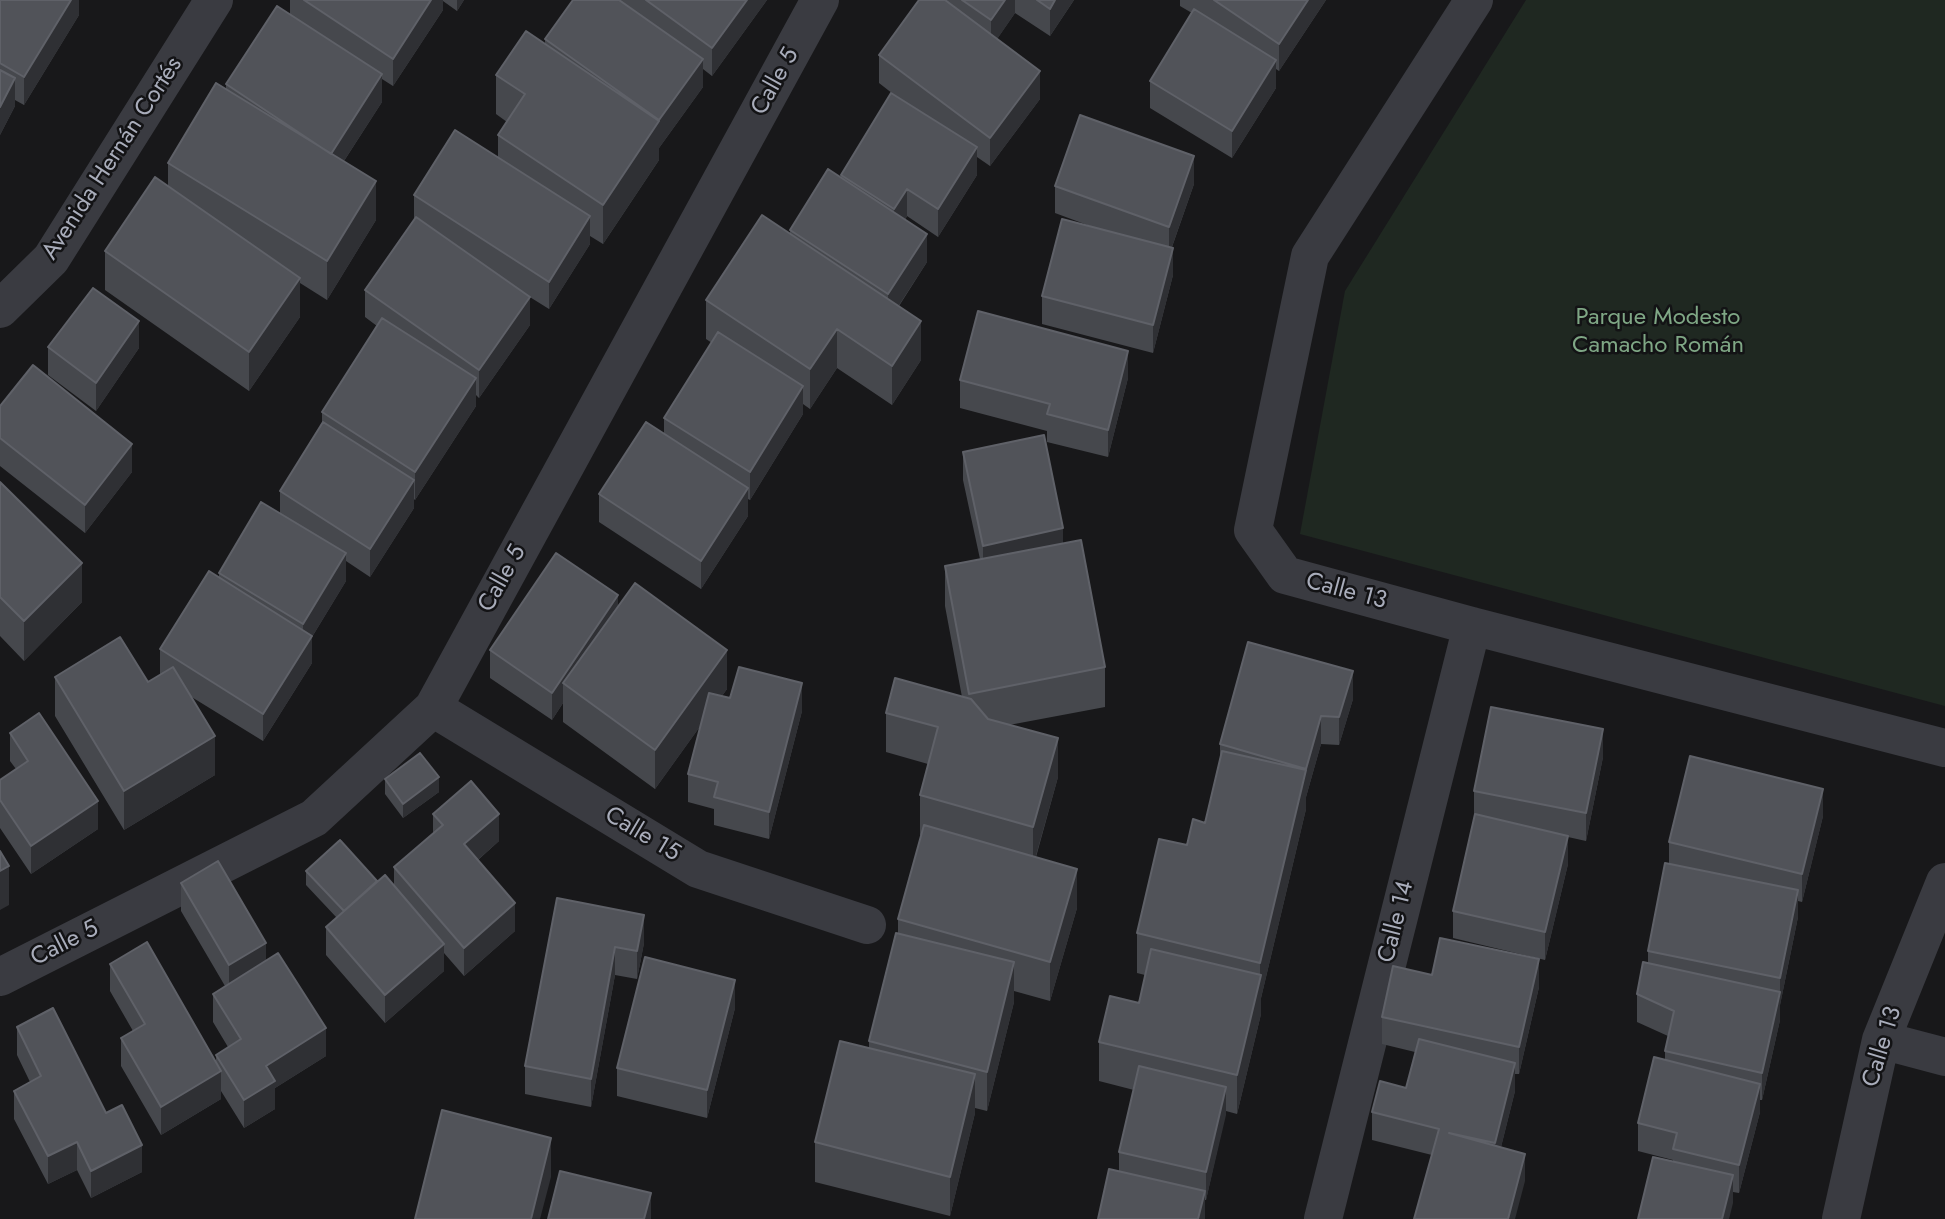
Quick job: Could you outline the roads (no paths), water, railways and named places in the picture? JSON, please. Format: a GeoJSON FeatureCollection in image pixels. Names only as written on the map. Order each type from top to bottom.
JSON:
{"type":"FeatureCollection","features":[{"type":"Feature","properties":{"kind":"street","name":"Avenida Hernán Cortés"},"geometry":{"type":"LineString","coordinates":[[0,309],[51,259],[215,0]]}},
{"type":"Feature","properties":{"kind":"street","name":"Calle 5"},"geometry":{"type":"LineString","coordinates":[[0,977],[314,818],[433,708],[820,0]]}},
{"type":"Feature","properties":{"kind":"street","name":"Calle 13"},"geometry":{"type":"LineString","coordinates":[[1474,0],[1310,256],[1253,530],[1285,575],[1945,748]]}},
{"type":"Feature","properties":{"kind":"street","name":"Calle 14"},"geometry":{"type":"LineString","coordinates":[[1323,1219],[1472,626]]}},
{"type":"Feature","properties":{"kind":"street","name":"Calle 15"},"geometry":{"type":"LineString","coordinates":[[433,708],[698,869],[867,925]]}},
{"type":"Feature","properties":{"kind":"street","name":"Calle 13"},"geometry":{"type":"LineString","coordinates":[[1841,1219],[1881,1040],[1945,882]]}},
{"type":"Feature","properties":{"kind":"street"},"geometry":{"type":"LineString","coordinates":[[1881,1040],[1945,1057]]}},
{"type":"Feature","properties":{"kind":"park label","name":"Parque Modesto Camacho Román"},"geometry":{"type":"Point","coordinates":[1658,332]}}]}
